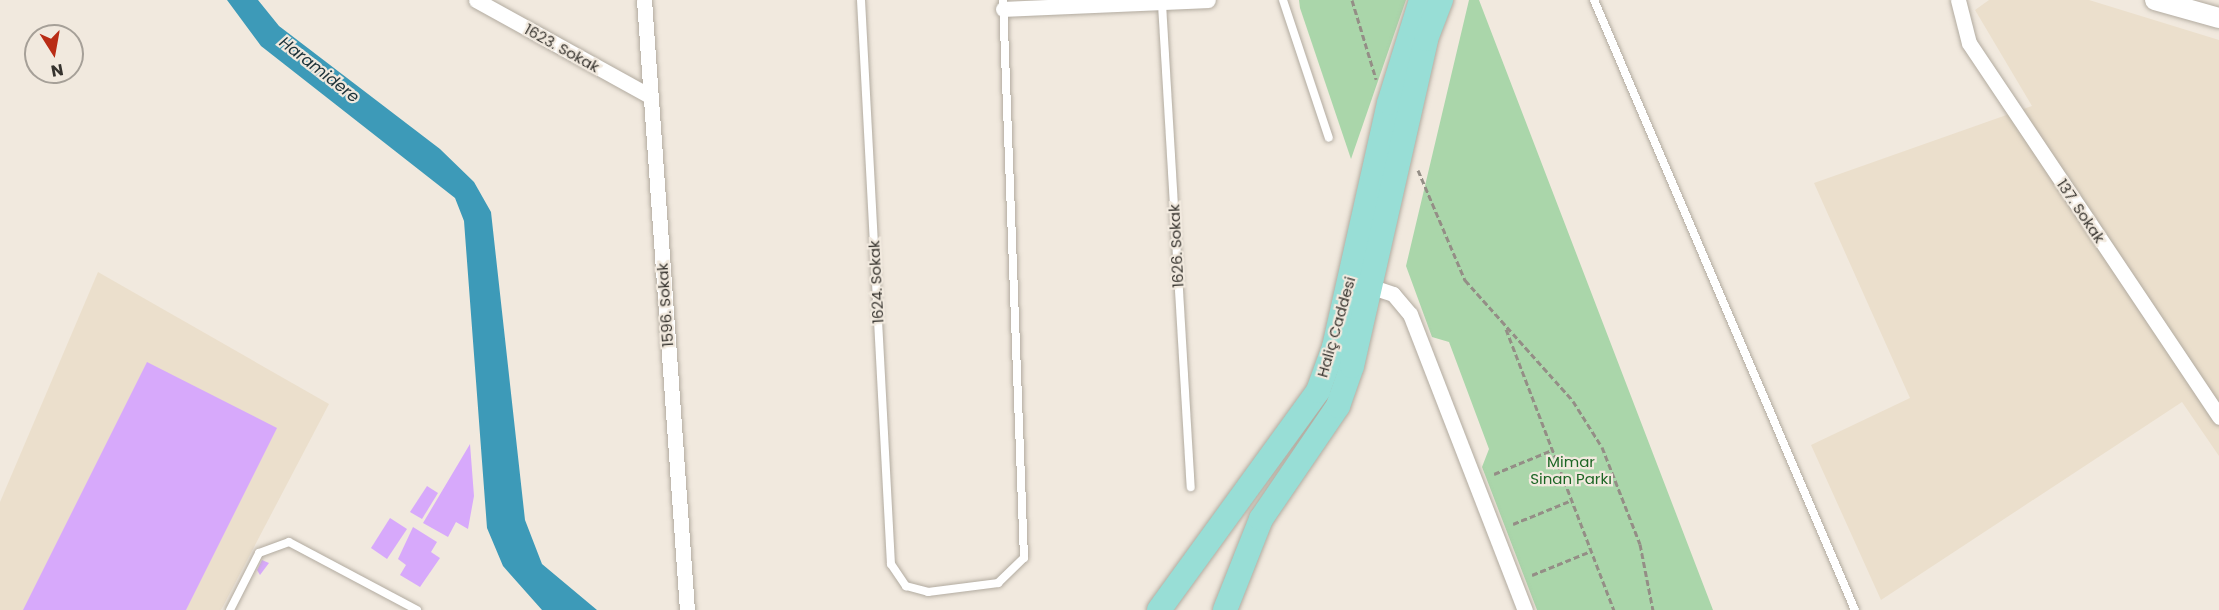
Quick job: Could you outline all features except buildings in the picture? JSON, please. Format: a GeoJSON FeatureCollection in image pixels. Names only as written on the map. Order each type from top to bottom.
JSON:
{"type":"FeatureCollection","features":[{"type":"Feature","properties":{"kind":"main road","name":"Haliç Caddesi"},"geometry":{"type":"LineString","coordinates":[[1159,610],[1318,391],[1334,347],[1393,93],[1421,0]]}},
{"type":"Feature","properties":{"kind":"main road","name":"Haliç Caddesi"},"geometry":{"type":"LineString","coordinates":[[1225,610],[1261,519],[1338,406],[1372,287],[1406,137],[1441,0]]}},
{"type":"Feature","properties":{"kind":"street","name":"1623. Sokak"},"geometry":{"type":"LineString","coordinates":[[476,0],[648,95]]}},
{"type":"Feature","properties":{"kind":"street","name":"1596. Sokak"},"geometry":{"type":"LineString","coordinates":[[644,0],[648,95],[687,610]]}},
{"type":"Feature","properties":{"kind":"street"},"geometry":{"type":"LineString","coordinates":[[1003,4],[1162,4],[1208,0]]}},
{"type":"Feature","properties":{"kind":"street","name":"137. Sokak"},"geometry":{"type":"LineString","coordinates":[[1958,0],[1969,43],[2219,417]]}},
{"type":"Feature","properties":{"kind":"street"},"geometry":{"type":"LineString","coordinates":[[2155,0],[2219,18]]}},
{"type":"Feature","properties":{"kind":"street"},"geometry":{"type":"LineString","coordinates":[[1372,287],[1393,294],[1410,314],[1525,610]]}},
{"type":"Feature","properties":{"kind":"lane","name":"1624. Sokak"},"geometry":{"type":"LineString","coordinates":[[861,0],[891,564],[906,586],[928,592],[998,583],[1024,558],[1003,4]]}},
{"type":"Feature","properties":{"kind":"lane"},"geometry":{"type":"LineString","coordinates":[[1283,0],[1329,138]]}},
{"type":"Feature","properties":{"kind":"lane"},"geometry":{"type":"LineString","coordinates":[[1594,0],[1855,610]]}},
{"type":"Feature","properties":{"kind":"lane","name":"1626. Sokak"},"geometry":{"type":"LineString","coordinates":[[1162,4],[1191,487]]}},
{"type":"Feature","properties":{"kind":"lane"},"geometry":{"type":"LineString","coordinates":[[230,610],[259,553],[289,542],[417,610]]}},
{"type":"Feature","properties":{"kind":"path"},"geometry":{"type":"LineString","coordinates":[[1352,0],[1377,84],[1393,93]]}},
{"type":"Feature","properties":{"kind":"path"},"geometry":{"type":"LineString","coordinates":[[1406,137],[1456,262],[1505,327],[1574,401],[1602,447],[1640,544],[1653,610]]}},
{"type":"Feature","properties":{"kind":"path"},"geometry":{"type":"LineString","coordinates":[[1505,327],[1614,610]]}},
{"type":"Feature","properties":{"kind":"path"},"geometry":{"type":"LineString","coordinates":[[1494,474],[1552,450]]}},
{"type":"Feature","properties":{"kind":"path"},"geometry":{"type":"LineString","coordinates":[[1513,524],[1572,500]]}},
{"type":"Feature","properties":{"kind":"path"},"geometry":{"type":"LineString","coordinates":[[1532,575],[1591,551]]}},
{"type":"Feature","properties":{"kind":"shaded area"},"geometry":{"type":"Polygon","coordinates":[[[1989,0],[2089,0],[2219,40],[2219,456],[2182,402],[1881,600],[1811,445],[1910,398],[1814,183],[2032,106],[1975,10],[1989,0]]]}},
{"type":"Feature","properties":{"kind":"shaded area"},"geometry":{"type":"Polygon","coordinates":[[[98,272],[329,404],[221,610],[0,610],[0,502],[98,272]]]}},
{"type":"Feature","properties":{"kind":"green space"},"geometry":{"type":"Polygon","coordinates":[[[1299,0],[1406,0],[1351,159],[1300,8],[1299,0]]]}},
{"type":"Feature","properties":{"kind":"green space","name":"Mimar Sinan Parkı"},"geometry":{"type":"Polygon","coordinates":[[[1469,0],[1479,0],[1713,610],[1537,610],[1482,467],[1489,449],[1449,342],[1432,337],[1406,266],[1469,0]]]}},
{"type":"Feature","properties":{"kind":"water","name":"Haramidere"},"geometry":{"type":"Polygon","coordinates":[[[227,0],[258,0],[279,26],[440,149],[474,182],[491,212],[525,520],[542,564],[597,610],[542,610],[503,566],[487,528],[464,221],[455,198],[261,46],[227,0]]]}}]}
